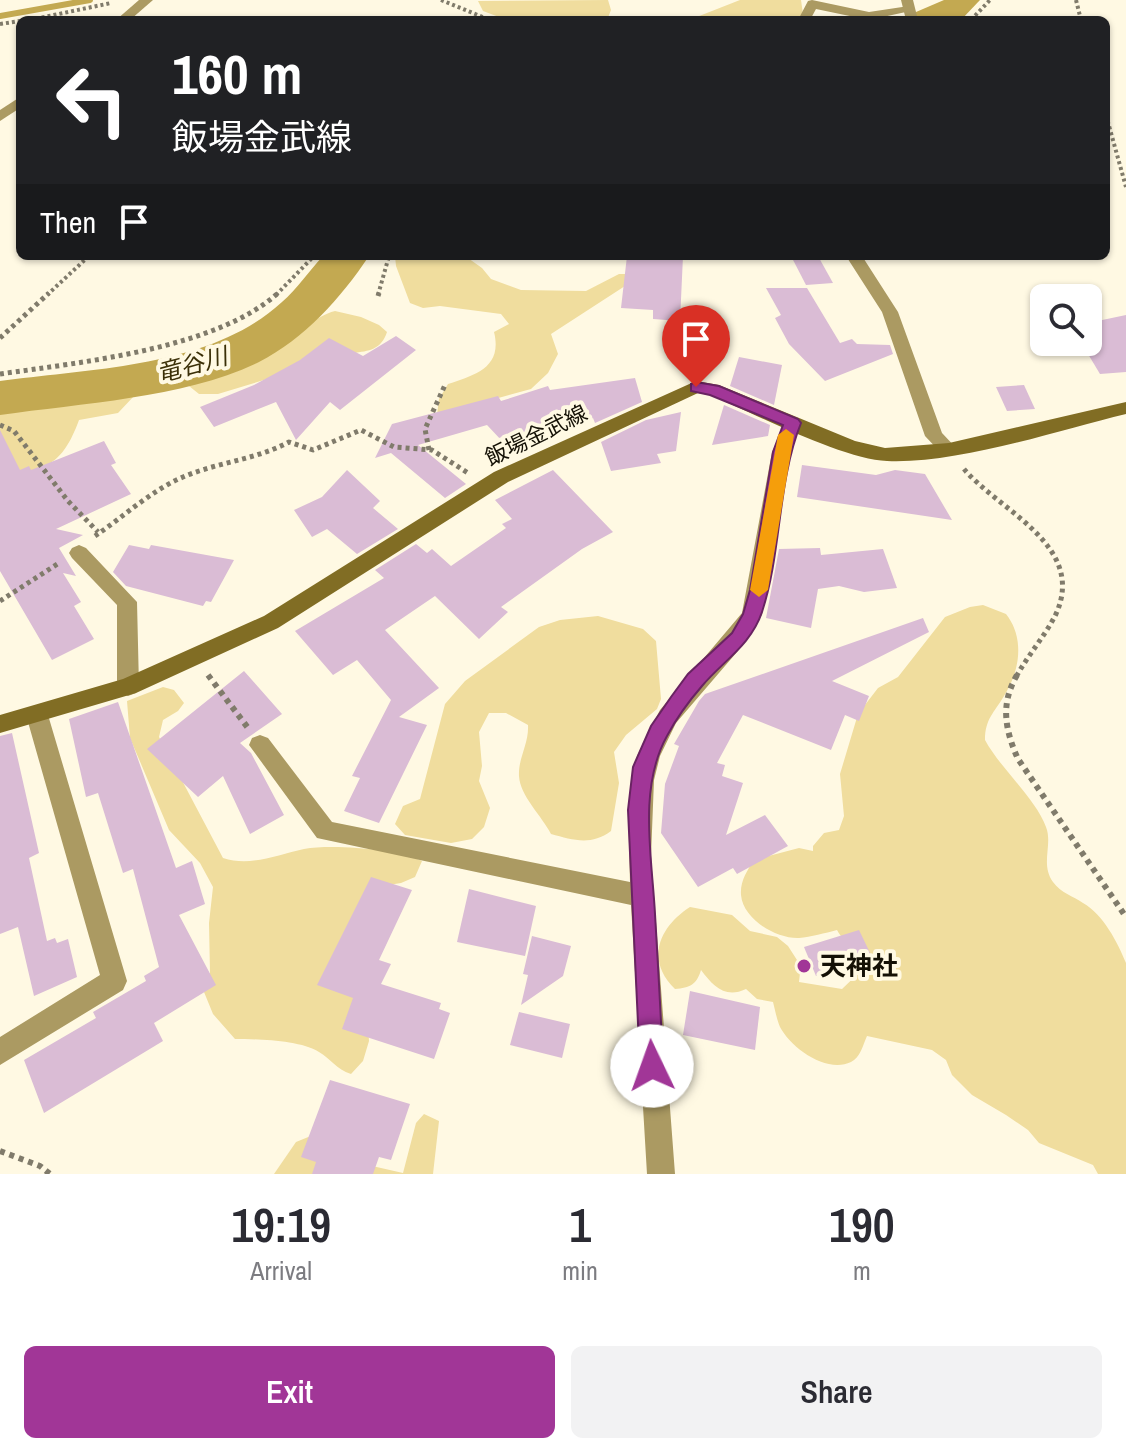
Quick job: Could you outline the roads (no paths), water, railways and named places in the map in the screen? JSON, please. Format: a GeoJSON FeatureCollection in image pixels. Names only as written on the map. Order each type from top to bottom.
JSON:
{"type":"FeatureCollection","features":[{"type":"Feature","properties":{"kind":"main road","name":"飯場金武線"},"geometry":{"type":"LineString","coordinates":[[2,719],[37,715],[128,687],[271,622],[487,485],[696,387],[713,389],[850,446],[885,455],[949,450],[1126,408]]}},
{"type":"Feature","properties":{"kind":"street"},"geometry":{"type":"LineString","coordinates":[[126,16],[147,0]]}},
{"type":"Feature","properties":{"kind":"street"},"geometry":{"type":"LineString","coordinates":[[798,0],[869,16],[910,11]]}},
{"type":"Feature","properties":{"kind":"street"},"geometry":{"type":"LineString","coordinates":[[806,16],[812,4],[815,5]]}},
{"type":"Feature","properties":{"kind":"street"},"geometry":{"type":"LineString","coordinates":[[0,117],[16,104]]}},
{"type":"Feature","properties":{"kind":"street"},"geometry":{"type":"LineString","coordinates":[[857,260],[890,312],[934,436],[949,450]]}},
{"type":"Feature","properties":{"kind":"street"},"geometry":{"type":"LineString","coordinates":[[661,1174],[652,1066],[639,810],[644,767],[658,732],[678,703],[695,680],[738,639],[752,615],[759,590],[781,452],[793,423]]}},
{"type":"Feature","properties":{"kind":"street"},"geometry":{"type":"LineString","coordinates":[[79,553],[127,602],[128,687]]}},
{"type":"Feature","properties":{"kind":"street"},"geometry":{"type":"LineString","coordinates":[[0,1052],[114,981],[37,715]]}},
{"type":"Feature","properties":{"kind":"street"},"geometry":{"type":"LineString","coordinates":[[260,745],[325,831],[644,896]]}},
{"type":"Feature","properties":{"kind":"waterway"},"geometry":{"type":"LineString","coordinates":[[0,16],[90,0]]}},
{"type":"Feature","properties":{"kind":"waterway","name":"竜谷川"},"geometry":{"type":"LineString","coordinates":[[940,16],[953,11],[963,0]]}},
{"type":"Feature","properties":{"kind":"waterway","name":"竜谷川"},"geometry":{"type":"LineString","coordinates":[[0,398],[187,371],[243,350],[297,314],[344,260]]}},
{"type":"Feature","properties":{"kind":"place","name":"天神社"},"geometry":{"type":"Point","coordinates":[804,966]}}]}
